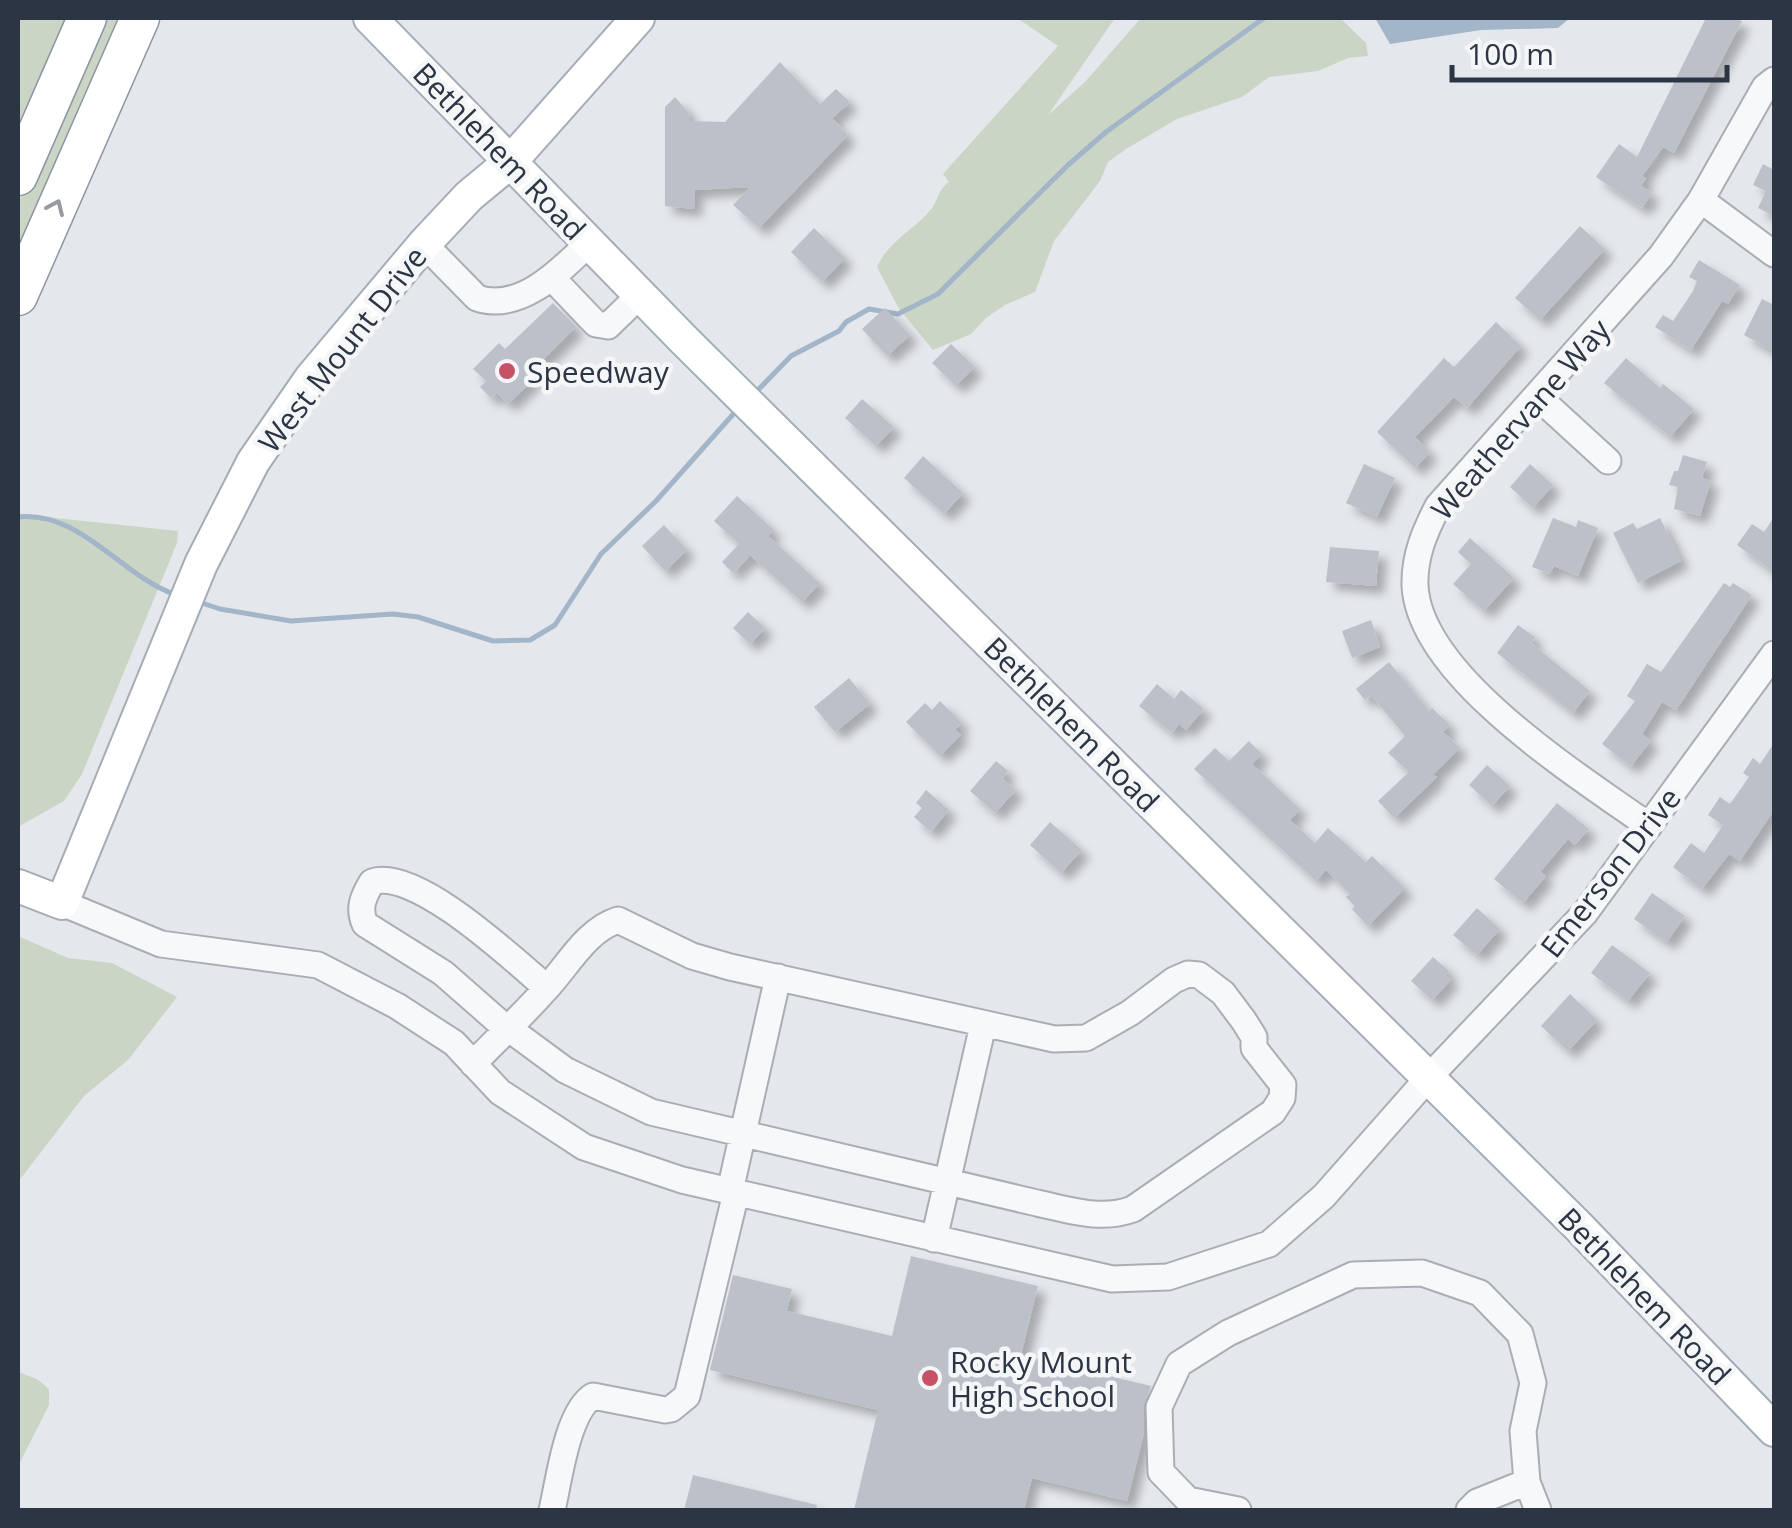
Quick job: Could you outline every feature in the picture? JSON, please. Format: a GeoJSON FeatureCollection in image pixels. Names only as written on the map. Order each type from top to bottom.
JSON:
{"type":"FeatureCollection","features":[{"type":"Feature","properties":{"kind":"highway"},"geometry":{"type":"LineString","coordinates":[[18,176],[87,18]]}},
{"type":"Feature","properties":{"kind":"highway"},"geometry":{"type":"LineString","coordinates":[[18,296],[140,18]]}},
{"type":"Feature","properties":{"kind":"main road","name":"Bethlehem Road"},"geometry":{"type":"LineString","coordinates":[[370,18],[640,295],[1430,1077],[1774,1430]]}},
{"type":"Feature","properties":{"kind":"main road","name":"West Mount Drive"},"geometry":{"type":"LineString","coordinates":[[62,903],[162,655],[236,492],[311,378],[424,244],[468,196],[510,162],[638,18]]}},
{"type":"Feature","properties":{"kind":"main road"},"geometry":{"type":"LineString","coordinates":[[18,886],[62,903]]}},
{"type":"Feature","properties":{"kind":"street","name":"Weathervane Way"},"geometry":{"type":"LineString","coordinates":[[1648,826],[1538,745],[1466,683],[1431,638],[1420,613],[1415,586],[1417,562],[1422,538],[1438,506],[1662,256],[1701,200],[1765,88],[1774,80]]}},
{"type":"Feature","properties":{"kind":"street"},"geometry":{"type":"LineString","coordinates":[[1701,200],[1774,254]]}},
{"type":"Feature","properties":{"kind":"street"},"geometry":{"type":"LineString","coordinates":[[424,244],[477,298],[487,302],[505,301],[552,278],[590,243]]}},
{"type":"Feature","properties":{"kind":"street"},"geometry":{"type":"LineString","coordinates":[[552,278],[602,326],[608,326],[640,295]]}},
{"type":"Feature","properties":{"kind":"street"},"geometry":{"type":"LineString","coordinates":[[1537,396],[1608,461]]}},
{"type":"Feature","properties":{"kind":"street","name":"Emerson Drive"},"geometry":{"type":"LineString","coordinates":[[62,903],[161,944],[318,965],[397,1006],[454,1043],[500,1092],[584,1147],[682,1180],[1112,1279],[1168,1278],[1269,1244],[1324,1196],[1584,913],[1774,654]]}},
{"type":"Feature","properties":{"kind":"street"},"geometry":{"type":"LineString","coordinates":[[473,1064],[508,1028],[547,988],[599,929],[618,920],[692,956],[1054,1040],[1086,1038],[1130,1013],[1174,980],[1188,974],[1199,975],[1223,993],[1244,1021],[1254,1037],[1254,1048],[1283,1085],[1282,1098],[1273,1112],[1152,1197],[1118,1214],[1100,1216],[743,1136],[651,1112],[565,1070],[508,1028],[443,973],[365,924],[361,903],[372,882],[393,879],[425,894],[471,924],[547,988]]}},
{"type":"Feature","properties":{"kind":"street"},"geometry":{"type":"LineString","coordinates":[[552,1510],[571,1431],[585,1401],[593,1396],[665,1410],[686,1396],[778,977]]}},
{"type":"Feature","properties":{"kind":"street"},"geometry":{"type":"LineString","coordinates":[[934,1239],[983,1025]]}},
{"type":"Feature","properties":{"kind":"street"},"geometry":{"type":"LineString","coordinates":[[1238,1510],[1188,1500],[1161,1472],[1159,1407],[1179,1364],[1228,1332],[1353,1275],[1422,1273],[1480,1293],[1520,1334],[1533,1382],[1523,1432],[1527,1482],[1538,1510]]}},
{"type":"Feature","properties":{"kind":"street"},"geometry":{"type":"LineString","coordinates":[[1468,1510],[1477,1502],[1527,1482]]}},
{"type":"Feature","properties":{"kind":"green space"},"geometry":{"type":"Polygon","coordinates":[[[68,18],[18,124],[18,21],[68,18]]]}},
{"type":"Feature","properties":{"kind":"green space"},"geometry":{"type":"Polygon","coordinates":[[[100,18],[126,18],[18,269],[18,204],[100,18]]]}},
{"type":"Feature","properties":{"kind":"green space"},"geometry":{"type":"Polygon","coordinates":[[[1017,18],[1115,18],[1048,115],[1085,82],[1141,18],[1340,18],[1366,43],[1368,56],[1348,58],[1318,71],[1269,77],[1242,97],[1177,119],[1126,149],[1108,162],[1100,181],[1054,241],[1035,292],[1005,305],[971,334],[933,350],[898,307],[877,267],[888,249],[932,208],[949,182],[943,174],[1058,46],[1017,18]]]}},
{"type":"Feature","properties":{"kind":"green space"},"geometry":{"type":"Polygon","coordinates":[[[18,514],[178,531],[177,543],[82,774],[64,801],[18,827],[18,514]]]}},
{"type":"Feature","properties":{"kind":"green space"},"geometry":{"type":"Polygon","coordinates":[[[18,936],[68,958],[112,963],[177,997],[128,1060],[84,1096],[18,1182],[18,936]]]}},
{"type":"Feature","properties":{"kind":"green space"},"geometry":{"type":"Polygon","coordinates":[[[18,1372],[49,1389],[49,1405],[18,1466],[18,1372]]]}},
{"type":"Feature","properties":{"kind":"water"},"geometry":{"type":"Polygon","coordinates":[[[1375,18],[1570,18],[1558,28],[1481,30],[1390,44],[1375,18]]]}},
{"type":"Feature","properties":{"kind":"building"},"geometry":{"type":"Polygon","coordinates":[[[1706,18],[1742,21],[1674,153],[1663,147],[1642,176],[1646,178],[1641,186],[1652,193],[1642,208],[1596,177],[1619,144],[1637,157],[1706,18]]]}},
{"type":"Feature","properties":{"kind":"building"},"geometry":{"type":"Polygon","coordinates":[[[780,62],[820,104],[836,89],[850,102],[832,118],[848,135],[759,228],[733,205],[750,187],[695,190],[694,209],[665,206],[665,107],[675,97],[689,113],[690,121],[725,122],[780,62]]]}},
{"type":"Feature","properties":{"kind":"building"},"geometry":{"type":"Polygon","coordinates":[[[1763,164],[1774,170],[1774,216],[1758,208],[1766,191],[1753,185],[1763,164]]]}},
{"type":"Feature","properties":{"kind":"building"},"geometry":{"type":"Polygon","coordinates":[[[1580,226],[1605,249],[1540,320],[1515,298],[1580,226]]]}},
{"type":"Feature","properties":{"kind":"building"},"geometry":{"type":"Polygon","coordinates":[[[814,228],[845,258],[822,282],[791,252],[814,228]]]}},
{"type":"Feature","properties":{"kind":"building"},"geometry":{"type":"Polygon","coordinates":[[[1699,260],[1740,285],[1728,304],[1722,301],[1691,350],[1655,327],[1663,315],[1673,321],[1693,291],[1697,281],[1689,277],[1699,260]]]}},
{"type":"Feature","properties":{"kind":"building"},"geometry":{"type":"Polygon","coordinates":[[[1762,299],[1774,305],[1774,351],[1744,335],[1762,299]]]}},
{"type":"Feature","properties":{"kind":"building"},"geometry":{"type":"Polygon","coordinates":[[[553,303],[576,327],[529,374],[534,379],[508,404],[497,393],[491,398],[480,387],[486,381],[473,369],[499,343],[505,349],[553,303]]]}},
{"type":"Feature","properties":{"kind":"building"},"geometry":{"type":"Polygon","coordinates":[[[885,308],[910,335],[887,356],[862,329],[885,308]]]}},
{"type":"Feature","properties":{"kind":"building"},"geometry":{"type":"Polygon","coordinates":[[[1496,322],[1521,346],[1467,408],[1454,397],[1415,437],[1430,452],[1415,468],[1377,432],[1444,358],[1454,367],[1496,322]]]}},
{"type":"Feature","properties":{"kind":"building"},"geometry":{"type":"Polygon","coordinates":[[[951,344],[975,367],[956,386],[932,363],[951,344]]]}},
{"type":"Feature","properties":{"kind":"building"},"geometry":{"type":"Polygon","coordinates":[[[1626,358],[1660,388],[1663,384],[1694,409],[1670,437],[1604,383],[1626,358]]]}},
{"type":"Feature","properties":{"kind":"building"},"geometry":{"type":"Polygon","coordinates":[[[862,399],[894,427],[876,446],[845,418],[862,399]]]}},
{"type":"Feature","properties":{"kind":"building"},"geometry":{"type":"Polygon","coordinates":[[[1683,455],[1707,462],[1702,478],[1711,481],[1700,516],[1674,509],[1678,487],[1669,485],[1683,455]]]}},
{"type":"Feature","properties":{"kind":"building"},"geometry":{"type":"Polygon","coordinates":[[[923,456],[963,493],[944,514],[904,478],[923,456]]]}},
{"type":"Feature","properties":{"kind":"building"},"geometry":{"type":"Polygon","coordinates":[[[1364,464],[1395,478],[1377,517],[1346,503],[1364,464]]]}},
{"type":"Feature","properties":{"kind":"building"},"geometry":{"type":"Polygon","coordinates":[[[1530,464],[1553,485],[1533,508],[1510,487],[1530,464]]]}},
{"type":"Feature","properties":{"kind":"building"},"geometry":{"type":"Polygon","coordinates":[[[737,496],[774,530],[768,536],[820,583],[802,602],[750,555],[733,573],[722,562],[739,544],[714,521],[737,496]]]}},
{"type":"Feature","properties":{"kind":"building"},"geometry":{"type":"Polygon","coordinates":[[[1774,517],[1774,572],[1737,545],[1752,524],[1764,532],[1774,517]]]}},
{"type":"Feature","properties":{"kind":"building"},"geometry":{"type":"Polygon","coordinates":[[[1553,518],[1576,527],[1578,520],[1598,528],[1578,576],[1554,566],[1550,574],[1532,567],[1553,518]]]}},
{"type":"Feature","properties":{"kind":"building"},"geometry":{"type":"Polygon","coordinates":[[[1660,518],[1681,561],[1638,583],[1613,533],[1633,523],[1637,529],[1660,518]]]}},
{"type":"Feature","properties":{"kind":"building"},"geometry":{"type":"Polygon","coordinates":[[[664,525],[687,550],[665,571],[642,546],[664,525]]]}},
{"type":"Feature","properties":{"kind":"building"},"geometry":{"type":"Polygon","coordinates":[[[1470,538],[1514,578],[1484,611],[1453,584],[1471,564],[1458,552],[1470,538]]]}},
{"type":"Feature","properties":{"kind":"building"},"geometry":{"type":"Polygon","coordinates":[[[1330,547],[1379,551],[1376,586],[1326,582],[1330,547]]]}},
{"type":"Feature","properties":{"kind":"building"},"geometry":{"type":"Polygon","coordinates":[[[1724,583],[1730,587],[1733,583],[1752,595],[1676,710],[1662,702],[1642,734],[1651,741],[1631,766],[1602,744],[1635,701],[1627,696],[1647,664],[1661,672],[1724,583]]]}},
{"type":"Feature","properties":{"kind":"building"},"geometry":{"type":"Polygon","coordinates":[[[748,612],[765,628],[750,644],[733,628],[748,612]]]}},
{"type":"Feature","properties":{"kind":"building"},"geometry":{"type":"Polygon","coordinates":[[[1371,620],[1380,647],[1352,658],[1342,631],[1371,620]]]}},
{"type":"Feature","properties":{"kind":"building"},"geometry":{"type":"Polygon","coordinates":[[[1518,625],[1535,637],[1531,643],[1590,691],[1573,713],[1497,653],[1518,625]]]}},
{"type":"Feature","properties":{"kind":"building"},"geometry":{"type":"Polygon","coordinates":[[[1389,662],[1429,711],[1432,708],[1450,725],[1443,732],[1460,748],[1433,775],[1437,777],[1394,818],[1378,801],[1409,772],[1388,753],[1405,736],[1371,695],[1365,700],[1356,689],[1389,662]]]}},
{"type":"Feature","properties":{"kind":"building"},"geometry":{"type":"Polygon","coordinates":[[[849,678],[870,704],[835,732],[814,707],[849,678]]]}},
{"type":"Feature","properties":{"kind":"building"},"geometry":{"type":"Polygon","coordinates":[[[1157,684],[1174,699],[1181,690],[1204,709],[1186,730],[1179,724],[1172,733],[1139,706],[1157,684]]]}},
{"type":"Feature","properties":{"kind":"building"},"geometry":{"type":"Polygon","coordinates":[[[940,701],[962,723],[955,730],[961,735],[940,756],[906,722],[925,703],[932,710],[940,701]]]}},
{"type":"Feature","properties":{"kind":"building"},"geometry":{"type":"Polygon","coordinates":[[[1249,741],[1262,754],[1252,764],[1300,809],[1290,820],[1315,843],[1328,828],[1366,862],[1372,856],[1405,888],[1368,926],[1352,909],[1355,906],[1346,897],[1350,894],[1326,870],[1316,881],[1194,769],[1215,748],[1229,761],[1249,741]]]}},
{"type":"Feature","properties":{"kind":"building"},"geometry":{"type":"Polygon","coordinates":[[[1774,743],[1774,810],[1740,861],[1729,854],[1702,889],[1673,867],[1691,843],[1704,853],[1723,825],[1708,815],[1720,797],[1730,804],[1749,777],[1743,773],[1753,758],[1760,764],[1774,743]]]}},
{"type":"Feature","properties":{"kind":"building"},"geometry":{"type":"Polygon","coordinates":[[[996,761],[1008,771],[1002,778],[1016,790],[995,813],[970,791],[996,761]]]}},
{"type":"Feature","properties":{"kind":"building"},"geometry":{"type":"Polygon","coordinates":[[[1487,765],[1510,786],[1492,806],[1469,785],[1487,765]]]}},
{"type":"Feature","properties":{"kind":"building"},"geometry":{"type":"Polygon","coordinates":[[[926,790],[949,810],[931,832],[914,817],[922,808],[916,803],[926,790]]]}},
{"type":"Feature","properties":{"kind":"building"},"geometry":{"type":"Polygon","coordinates":[[[1557,803],[1589,829],[1575,845],[1568,839],[1540,872],[1546,876],[1523,903],[1494,879],[1557,803]]]}},
{"type":"Feature","properties":{"kind":"building"},"geometry":{"type":"Polygon","coordinates":[[[1050,822],[1082,850],[1061,873],[1030,845],[1050,822]]]}},
{"type":"Feature","properties":{"kind":"building"},"geometry":{"type":"Polygon","coordinates":[[[1652,893],[1685,916],[1667,942],[1634,919],[1652,893]]]}},
{"type":"Feature","properties":{"kind":"building"},"geometry":{"type":"Polygon","coordinates":[[[1477,908],[1500,929],[1477,955],[1453,935],[1477,908]]]}},
{"type":"Feature","properties":{"kind":"building"},"geometry":{"type":"Polygon","coordinates":[[[1612,945],[1650,973],[1628,1001],[1591,973],[1612,945]]]}},
{"type":"Feature","properties":{"kind":"building"},"geometry":{"type":"Polygon","coordinates":[[[1433,957],[1449,971],[1445,975],[1451,980],[1432,1000],[1411,981],[1433,957]]]}},
{"type":"Feature","properties":{"kind":"building"},"geometry":{"type":"Polygon","coordinates":[[[1570,994],[1597,1020],[1568,1051],[1541,1026],[1570,994]]]}},
{"type":"Feature","properties":{"kind":"building","name":"Rocky Mount High School"},"geometry":{"type":"Polygon","coordinates":[[[911,1256],[1038,1286],[1021,1355],[1151,1386],[1143,1407],[1144,1433],[1127,1501],[1032,1478],[1024,1510],[854,1510],[878,1410],[710,1370],[733,1275],[792,1289],[787,1311],[892,1336],[911,1256]]]}},
{"type":"Feature","properties":{"kind":"building"},"geometry":{"type":"Polygon","coordinates":[[[693,1475],[817,1505],[816,1510],[684,1510],[693,1475]]]}},
{"type":"Feature","properties":{"kind":"waterway"},"geometry":{"type":"LineString","coordinates":[[755,393],[791,356],[839,331],[846,322],[869,309],[898,314],[938,294],[1106,132],[1264,18]]}},
{"type":"Feature","properties":{"kind":"waterway"},"geometry":{"type":"LineString","coordinates":[[199,602],[291,621],[393,614],[418,617],[493,641],[530,640],[555,625],[601,554],[656,501],[736,411]]}},
{"type":"Feature","properties":{"kind":"waterway"},"geometry":{"type":"LineString","coordinates":[[18,517],[61,524],[174,594]]}},
{"type":"Feature","properties":{"kind":"place","name":"Speedway"},"geometry":{"type":"Point","coordinates":[507,371]}},
{"type":"Feature","properties":{"kind":"place","name":"Rocky Mount High School"},"geometry":{"type":"Point","coordinates":[930,1378]}}]}
